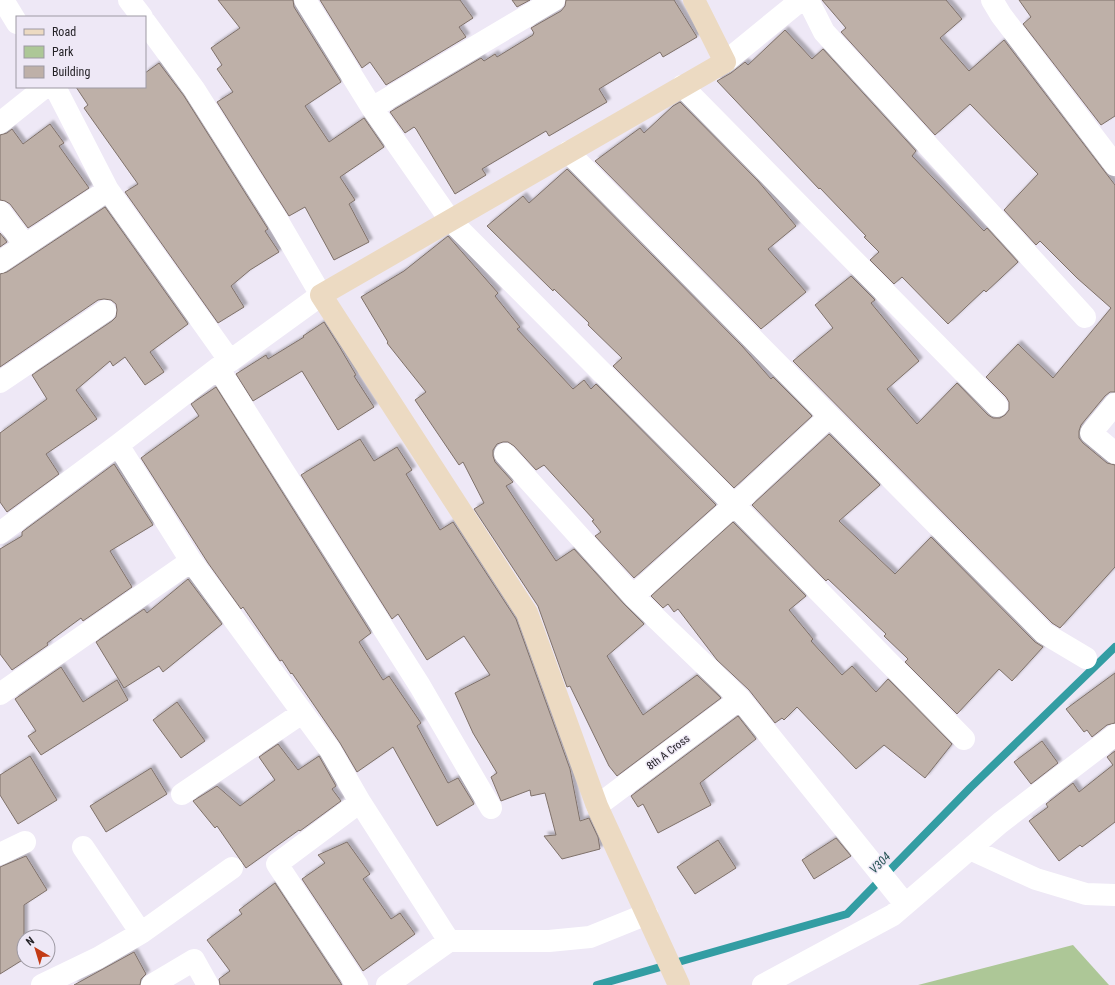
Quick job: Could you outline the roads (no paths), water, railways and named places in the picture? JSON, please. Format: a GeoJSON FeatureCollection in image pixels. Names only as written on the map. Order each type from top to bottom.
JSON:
{"type":"FeatureCollection","features":[{"type":"Feature","properties":{"kind":"street"},"geometry":{"type":"LineString","coordinates":[[3,0],[16,21]]}},
{"type":"Feature","properties":{"kind":"street"},"geometry":{"type":"LineString","coordinates":[[129,0],[141,16]]}},
{"type":"Feature","properties":{"kind":"street"},"geometry":{"type":"LineString","coordinates":[[372,108],[554,0]]}},
{"type":"Feature","properties":{"kind":"street"},"geometry":{"type":"LineString","coordinates":[[694,0],[725,62]]}},
{"type":"Feature","properties":{"kind":"street"},"geometry":{"type":"LineString","coordinates":[[0,533],[224,365],[321,295],[725,62],[801,0]]}},
{"type":"Feature","properties":{"kind":"street"},"geometry":{"type":"LineString","coordinates":[[808,0],[824,32],[1085,317]]}},
{"type":"Feature","properties":{"kind":"street"},"geometry":{"type":"LineString","coordinates":[[992,0],[1001,15],[1115,165]]}},
{"type":"Feature","properties":{"kind":"street"},"geometry":{"type":"LineString","coordinates":[[306,1],[372,108],[450,220],[734,505],[964,739]]}},
{"type":"Feature","properties":{"kind":"street"},"geometry":{"type":"LineString","coordinates":[[146,23],[194,89],[279,223],[321,295],[527,613],[597,806],[679,985]]}},
{"type":"Feature","properties":{"kind":"street"},"geometry":{"type":"LineString","coordinates":[[682,86],[997,406]]}},
{"type":"Feature","properties":{"kind":"street"},"geometry":{"type":"LineString","coordinates":[[0,123],[44,88]]}},
{"type":"Feature","properties":{"kind":"street"},"geometry":{"type":"LineString","coordinates":[[56,88],[108,190],[224,365],[420,686],[491,808]]}},
{"type":"Feature","properties":{"kind":"street"},"geometry":{"type":"LineString","coordinates":[[568,152],[1044,633],[1086,658]]}},
{"type":"Feature","properties":{"kind":"street"},"geometry":{"type":"LineString","coordinates":[[0,262],[108,190]]}},
{"type":"Feature","properties":{"kind":"street"},"geometry":{"type":"LineString","coordinates":[[0,212],[25,245]]}},
{"type":"Feature","properties":{"kind":"street"},"geometry":{"type":"LineString","coordinates":[[0,382],[105,311]]}},
{"type":"Feature","properties":{"kind":"street"},"geometry":{"type":"LineString","coordinates":[[1115,404],[1091,433],[1115,453]]}},
{"type":"Feature","properties":{"kind":"street"},"geometry":{"type":"LineString","coordinates":[[633,596],[829,417]]}},
{"type":"Feature","properties":{"kind":"street"},"geometry":{"type":"LineString","coordinates":[[118,445],[192,561],[330,750],[360,802],[449,941]]}},
{"type":"Feature","properties":{"kind":"street"},"geometry":{"type":"LineString","coordinates":[[505,454],[633,596],[740,699],[905,904]]}},
{"type":"Feature","properties":{"kind":"street"},"geometry":{"type":"LineString","coordinates":[[0,694],[192,561]]}},
{"type":"Feature","properties":{"kind":"street","name":"8th A Cross"},"geometry":{"type":"LineString","coordinates":[[597,806],[740,699]]}},
{"type":"Feature","properties":{"kind":"street"},"geometry":{"type":"LineString","coordinates":[[182,794],[302,713]]}},
{"type":"Feature","properties":{"kind":"street"},"geometry":{"type":"LineString","coordinates":[[763,985],[892,914],[1000,823],[1115,735]]}},
{"type":"Feature","properties":{"kind":"street"},"geometry":{"type":"LineString","coordinates":[[358,985],[277,864],[360,802]]}},
{"type":"Feature","properties":{"kind":"street"},"geometry":{"type":"LineString","coordinates":[[0,854],[25,842]]}},
{"type":"Feature","properties":{"kind":"street"},"geometry":{"type":"LineString","coordinates":[[82,847],[141,934]]}},
{"type":"Feature","properties":{"kind":"street"},"geometry":{"type":"LineString","coordinates":[[970,849],[1036,879],[1086,894],[1115,895]]}},
{"type":"Feature","properties":{"kind":"street"},"geometry":{"type":"LineString","coordinates":[[42,985],[98,958],[141,934],[232,868]]}},
{"type":"Feature","properties":{"kind":"street"},"geometry":{"type":"LineString","coordinates":[[387,985],[449,941],[549,941],[590,937],[650,920]]}},
{"type":"Feature","properties":{"kind":"street"},"geometry":{"type":"LineString","coordinates":[[152,985],[194,960],[208,985]]}},
{"type":"Feature","properties":{"kind":"waterway","name":"V304"},"geometry":{"type":"LineString","coordinates":[[597,985],[847,914],[970,788],[1115,647]]}}]}
